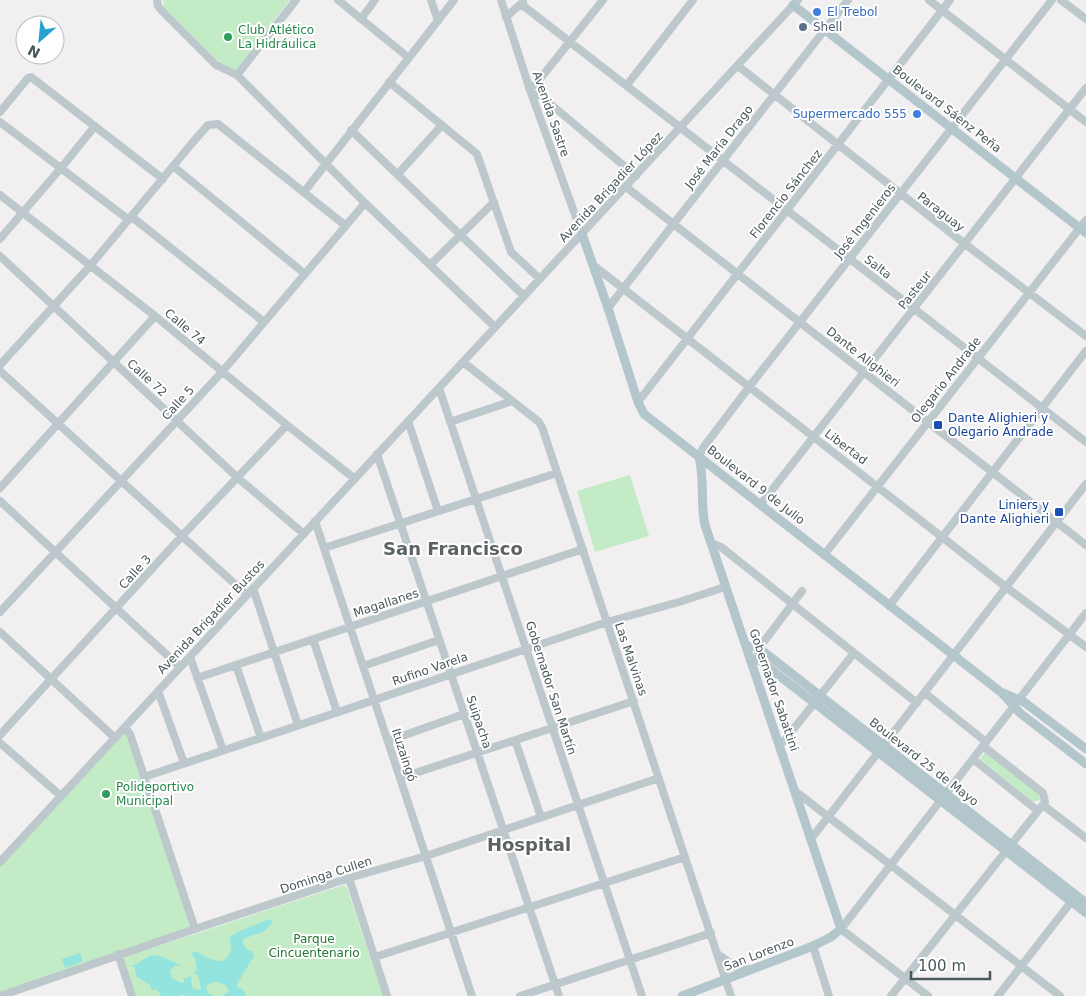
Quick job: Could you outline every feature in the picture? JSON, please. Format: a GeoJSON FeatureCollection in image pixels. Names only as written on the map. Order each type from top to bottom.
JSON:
{"type":"FeatureCollection","features":[{"type":"Feature","properties":{"kind":"main road","name":"Boulevard Sáenz Peña"},"geometry":{"type":"LineString","coordinates":[[793,2],[825,30],[1083,230]]}},
{"type":"Feature","properties":{"kind":"main road","name":"Boulevard 9 de Julio"},"geometry":{"type":"LineString","coordinates":[[582,234],[638,402],[644,414],[1002,693],[1086,749]]}},
{"type":"Feature","properties":{"kind":"main road","name":"Gobernador Sabattini"},"geometry":{"type":"LineString","coordinates":[[699,457],[703,470],[703,516],[711,543],[746,647],[754,660],[841,929]]}},
{"type":"Feature","properties":{"kind":"main road"},"geometry":{"type":"LineString","coordinates":[[746,647],[754,646],[759,648]]}},
{"type":"Feature","properties":{"kind":"main road","name":"Boulevard 25 de Mayo"},"geometry":{"type":"LineString","coordinates":[[759,648],[817,700],[1073,899],[1086,913]]}},
{"type":"Feature","properties":{"kind":"main road","name":"Boulevard 25 de Mayo"},"geometry":{"type":"LineString","coordinates":[[754,660],[817,700]]}},
{"type":"Feature","properties":{"kind":"main road","name":"Boulevard 9 de Julio"},"geometry":{"type":"LineString","coordinates":[[1017,703],[1086,764]]}},
{"type":"Feature","properties":{"kind":"main road","name":"Boulevard 25 de Mayo"},"geometry":{"type":"LineString","coordinates":[[1073,899],[1086,903]]}},
{"type":"Feature","properties":{"kind":"main road","name":"San Lorenzo"},"geometry":{"type":"LineString","coordinates":[[682,996],[813,946],[831,937],[841,929]]}},
{"type":"Feature","properties":{"kind":"street"},"geometry":{"type":"LineString","coordinates":[[158,0],[158,6],[163,12],[216,65],[237,75],[365,203],[496,327]]}},
{"type":"Feature","properties":{"kind":"street"},"geometry":{"type":"LineString","coordinates":[[237,75],[296,0]]}},
{"type":"Feature","properties":{"kind":"street"},"geometry":{"type":"LineString","coordinates":[[338,0],[409,58]]}},
{"type":"Feature","properties":{"kind":"street"},"geometry":{"type":"LineString","coordinates":[[361,19],[375,0]]}},
{"type":"Feature","properties":{"kind":"street"},"geometry":{"type":"LineString","coordinates":[[431,0],[438,21]]}},
{"type":"Feature","properties":{"kind":"street"},"geometry":{"type":"LineString","coordinates":[[304,192],[454,0]]}},
{"type":"Feature","properties":{"kind":"street","name":"Avenida Sastre"},"geometry":{"type":"LineString","coordinates":[[501,0],[531,92],[582,234]]}},
{"type":"Feature","properties":{"kind":"street"},"geometry":{"type":"LineString","coordinates":[[602,0],[531,92],[541,96],[636,176]]}},
{"type":"Feature","properties":{"kind":"street"},"geometry":{"type":"LineString","coordinates":[[627,85],[693,0]]}},
{"type":"Feature","properties":{"kind":"street","name":"José María Drago"},"geometry":{"type":"LineString","coordinates":[[608,308],[848,0]]}},
{"type":"Feature","properties":{"kind":"street"},"geometry":{"type":"LineString","coordinates":[[929,0],[1086,122]]}},
{"type":"Feature","properties":{"kind":"street","name":"Florencio Sánchez"},"geometry":{"type":"LineString","coordinates":[[638,402],[950,0]]}},
{"type":"Feature","properties":{"kind":"street","name":"José Ingenieros"},"geometry":{"type":"LineString","coordinates":[[699,457],[703,448],[749,387],[1052,0]]}},
{"type":"Feature","properties":{"kind":"street"},"geometry":{"type":"LineString","coordinates":[[1061,0],[1086,19]]}},
{"type":"Feature","properties":{"kind":"street"},"geometry":{"type":"LineString","coordinates":[[506,17],[522,2]]}},
{"type":"Feature","properties":{"kind":"street","name":"Salta"},"geometry":{"type":"LineString","coordinates":[[522,2],[570,42],[849,260],[1086,442]]}},
{"type":"Feature","properties":{"kind":"street","name":"Avenida Brigadier López"},"geometry":{"type":"LineString","coordinates":[[439,388],[738,66],[793,2]]}},
{"type":"Feature","properties":{"kind":"street","name":"Paraguay"},"geometry":{"type":"LineString","coordinates":[[738,66],[900,194],[1086,336]]}},
{"type":"Feature","properties":{"kind":"street"},"geometry":{"type":"LineString","coordinates":[[0,112],[30,77],[162,179]]}},
{"type":"Feature","properties":{"kind":"street"},"geometry":{"type":"LineString","coordinates":[[389,82],[477,154],[511,252],[540,279]]}},
{"type":"Feature","properties":{"kind":"street","name":"Pasteur"},"geometry":{"type":"LineString","coordinates":[[761,504],[1086,88]]}},
{"type":"Feature","properties":{"kind":"street"},"geometry":{"type":"LineString","coordinates":[[0,122],[130,218],[264,322]]}},
{"type":"Feature","properties":{"kind":"street"},"geometry":{"type":"LineString","coordinates":[[0,365],[90,266],[208,126],[218,124],[346,226]]}},
{"type":"Feature","properties":{"kind":"street"},"geometry":{"type":"LineString","coordinates":[[398,174],[442,125]]}},
{"type":"Feature","properties":{"kind":"street"},"geometry":{"type":"LineString","coordinates":[[0,239],[95,126]]}},
{"type":"Feature","properties":{"kind":"street"},"geometry":{"type":"LineString","coordinates":[[351,130],[524,296]]}},
{"type":"Feature","properties":{"kind":"street"},"geometry":{"type":"LineString","coordinates":[[174,166],[305,274]]}},
{"type":"Feature","properties":{"kind":"street","name":"Dante Alighieri"},"geometry":{"type":"LineString","coordinates":[[626,187],[1086,545]]}},
{"type":"Feature","properties":{"kind":"street","name":"Calle 74"},"geometry":{"type":"LineString","coordinates":[[0,195],[155,316],[355,479]]}},
{"type":"Feature","properties":{"kind":"street"},"geometry":{"type":"LineString","coordinates":[[430,265],[494,202]]}},
{"type":"Feature","properties":{"kind":"street","name":"Calle 5"},"geometry":{"type":"LineString","coordinates":[[0,612],[222,372],[365,203]]}},
{"type":"Feature","properties":{"kind":"street","name":"Olegario Andrade"},"geometry":{"type":"LineString","coordinates":[[824,555],[1029,293],[1083,230],[1086,220]]}},
{"type":"Feature","properties":{"kind":"street","name":"Calle 72"},"geometry":{"type":"LineString","coordinates":[[0,256],[238,478],[304,534]]}},
{"type":"Feature","properties":{"kind":"street","name":"Libertad"},"geometry":{"type":"LineString","coordinates":[[593,265],[1006,587],[1086,647]]}},
{"type":"Feature","properties":{"kind":"street"},"geometry":{"type":"LineString","coordinates":[[0,488],[155,316]]}},
{"type":"Feature","properties":{"kind":"street"},"geometry":{"type":"LineString","coordinates":[[890,606],[1086,351]]}},
{"type":"Feature","properties":{"kind":"street","name":"Las Malvinas"},"geometry":{"type":"LineString","coordinates":[[463,362],[539,422],[542,427],[731,996]]}},
{"type":"Feature","properties":{"kind":"street"},"geometry":{"type":"LineString","coordinates":[[0,371],[247,595]]}},
{"type":"Feature","properties":{"kind":"street","name":"Avenida Brigadier Bustos"},"geometry":{"type":"LineString","coordinates":[[1,860],[439,388]]}},
{"type":"Feature","properties":{"kind":"street","name":"Gobernador San Martín"},"geometry":{"type":"LineString","coordinates":[[439,388],[642,996]]}},
{"type":"Feature","properties":{"kind":"street"},"geometry":{"type":"LineString","coordinates":[[450,422],[512,401]]}},
{"type":"Feature","properties":{"kind":"street"},"geometry":{"type":"LineString","coordinates":[[408,421],[438,511]]}},
{"type":"Feature","properties":{"kind":"street","name":"Calle 3"},"geometry":{"type":"LineString","coordinates":[[0,735],[181,537],[287,425]]}},
{"type":"Feature","properties":{"kind":"street","name":"Suipacha"},"geometry":{"type":"LineString","coordinates":[[377,454],[559,996]]}},
{"type":"Feature","properties":{"kind":"street"},"geometry":{"type":"LineString","coordinates":[[324,548],[558,473]]}},
{"type":"Feature","properties":{"kind":"street"},"geometry":{"type":"LineString","coordinates":[[811,839],[1086,484]]}},
{"type":"Feature","properties":{"kind":"street"},"geometry":{"type":"LineString","coordinates":[[0,501],[180,667]]}},
{"type":"Feature","properties":{"kind":"street","name":"Ituzaingó"},"geometry":{"type":"LineString","coordinates":[[315,521],[472,996]]}},
{"type":"Feature","properties":{"kind":"street"},"geometry":{"type":"LineString","coordinates":[[711,543],[721,547],[917,703]]}},
{"type":"Feature","properties":{"kind":"street","name":"Magallanes"},"geometry":{"type":"LineString","coordinates":[[197,678],[583,549]]}},
{"type":"Feature","properties":{"kind":"street","name":"Rufino Varela"},"geometry":{"type":"LineString","coordinates":[[144,777],[607,622],[725,587]]}},
{"type":"Feature","properties":{"kind":"street"},"geometry":{"type":"LineString","coordinates":[[253,588],[298,725]]}},
{"type":"Feature","properties":{"kind":"street"},"geometry":{"type":"LineString","coordinates":[[754,660],[759,648],[802,591]]}},
{"type":"Feature","properties":{"kind":"street"},"geometry":{"type":"LineString","coordinates":[[928,996],[841,929],[1086,613]]}},
{"type":"Feature","properties":{"kind":"street"},"geometry":{"type":"LineString","coordinates":[[0,632],[114,738]]}},
{"type":"Feature","properties":{"kind":"street"},"geometry":{"type":"LineString","coordinates":[[313,639],[337,712]]}},
{"type":"Feature","properties":{"kind":"street"},"geometry":{"type":"LineString","coordinates":[[363,666],[439,640]]}},
{"type":"Feature","properties":{"kind":"street"},"geometry":{"type":"LineString","coordinates":[[780,744],[854,653]]}},
{"type":"Feature","properties":{"kind":"street"},"geometry":{"type":"LineString","coordinates":[[190,656],[223,750]]}},
{"type":"Feature","properties":{"kind":"street"},"geometry":{"type":"LineString","coordinates":[[236,665],[260,738]]}},
{"type":"Feature","properties":{"kind":"street"},"geometry":{"type":"LineString","coordinates":[[158,691],[184,763]]}},
{"type":"Feature","properties":{"kind":"street"},"geometry":{"type":"LineString","coordinates":[[891,996],[1041,808],[1045,799],[1043,793],[925,694]]}},
{"type":"Feature","properties":{"kind":"street"},"geometry":{"type":"LineString","coordinates":[[400,778],[634,701]]}},
{"type":"Feature","properties":{"kind":"street"},"geometry":{"type":"LineString","coordinates":[[388,741],[464,714]]}},
{"type":"Feature","properties":{"kind":"street"},"geometry":{"type":"LineString","coordinates":[[126,726],[195,929]]}},
{"type":"Feature","properties":{"kind":"street"},"geometry":{"type":"LineString","coordinates":[[516,740],[541,817]]}},
{"type":"Feature","properties":{"kind":"street"},"geometry":{"type":"LineString","coordinates":[[0,743],[61,796]]}},
{"type":"Feature","properties":{"kind":"street"},"geometry":{"type":"LineString","coordinates":[[1078,758],[1086,749]]}},
{"type":"Feature","properties":{"kind":"street"},"geometry":{"type":"LineString","coordinates":[[973,759],[1086,838]]}},
{"type":"Feature","properties":{"kind":"street","name":"Dominga Cullen"},"geometry":{"type":"LineString","coordinates":[[0,996],[118,954],[349,878],[426,856],[659,778]]}},
{"type":"Feature","properties":{"kind":"street"},"geometry":{"type":"LineString","coordinates":[[795,790],[1060,996]]}},
{"type":"Feature","properties":{"kind":"street"},"geometry":{"type":"LineString","coordinates":[[375,957],[604,884],[685,856]]}},
{"type":"Feature","properties":{"kind":"street"},"geometry":{"type":"LineString","coordinates":[[349,878],[387,996]]}},
{"type":"Feature","properties":{"kind":"street"},"geometry":{"type":"LineString","coordinates":[[998,996],[1073,899]]}},
{"type":"Feature","properties":{"kind":"street"},"geometry":{"type":"LineString","coordinates":[[520,996],[711,933]]}},
{"type":"Feature","properties":{"kind":"street"},"geometry":{"type":"LineString","coordinates":[[813,946],[829,996]]}},
{"type":"Feature","properties":{"kind":"street"},"geometry":{"type":"LineString","coordinates":[[118,954],[132,996]]}},
{"type":"Feature","properties":{"kind":"street"},"geometry":{"type":"LineString","coordinates":[[717,954],[736,967],[752,970]]}},
{"type":"Feature","properties":{"kind":"green space","name":"Club Atlético La Hidráulica"},"geometry":{"type":"Polygon","coordinates":[[[163,0],[290,0],[236,70],[224,67],[164,7],[163,0]]]}},
{"type":"Feature","properties":{"kind":"green space"},"geometry":{"type":"Polygon","coordinates":[[[630,475],[649,536],[595,552],[577,491],[630,475]]]}},
{"type":"Feature","properties":{"kind":"green space","name":"Polideportivo Municipal"},"geometry":{"type":"Polygon","coordinates":[[[125,727],[195,929],[0,996],[0,862],[125,727]]]}},
{"type":"Feature","properties":{"kind":"green space"},"geometry":{"type":"Polygon","coordinates":[[[985,752],[1039,794],[1040,800],[1033,802],[980,759],[985,752]]]}},
{"type":"Feature","properties":{"kind":"green space","name":"Parque Cincuentenario"},"geometry":{"type":"Polygon","coordinates":[[[344,885],[347,888],[383,996],[135,996],[123,960],[125,957],[344,885]]]}},
{"type":"Feature","properties":{"kind":"water"},"geometry":{"type":"Polygon","coordinates":[[[271,919],[272,922],[265,931],[243,939],[245,947],[252,951],[254,956],[237,984],[237,987],[242,989],[247,996],[222,996],[229,991],[222,983],[215,982],[206,986],[208,993],[214,996],[185,996],[182,994],[178,996],[161,996],[158,991],[155,989],[152,991],[150,985],[136,976],[135,967],[131,967],[151,955],[160,956],[182,966],[174,966],[170,971],[172,978],[181,983],[184,982],[184,979],[191,976],[192,987],[199,990],[201,988],[198,975],[194,973],[197,970],[195,958],[192,956],[193,951],[215,961],[223,960],[231,951],[230,937],[232,935],[271,919]]]}},
{"type":"Feature","properties":{"kind":"water"},"geometry":{"type":"Polygon","coordinates":[[[80,953],[83,961],[65,968],[62,959],[80,953]]]}},
{"type":"Feature","properties":{"kind":"place","name":"El Trebol"},"geometry":{"type":"Point","coordinates":[817,12]}},
{"type":"Feature","properties":{"kind":"place","name":"Shell"},"geometry":{"type":"Point","coordinates":[803,27]}},
{"type":"Feature","properties":{"kind":"place","name":"Club Atlético La Hidráulica"},"geometry":{"type":"Point","coordinates":[228,37]}},
{"type":"Feature","properties":{"kind":"place","name":"Supermercado 555"},"geometry":{"type":"Point","coordinates":[917,114]}},
{"type":"Feature","properties":{"kind":"place","name":"Dante Alighieri y Olegario Andrade"},"geometry":{"type":"Point","coordinates":[938,425]}},
{"type":"Feature","properties":{"kind":"place","name":"Liniers y Dante Alighieri"},"geometry":{"type":"Point","coordinates":[1059,512]}},
{"type":"Feature","properties":{"kind":"place","name":"Polideportivo Municipal"},"geometry":{"type":"Point","coordinates":[106,794]}},
{"type":"Feature","properties":{"kind":"district","name":"San Francisco"},"geometry":{"type":"Point","coordinates":[453,548]}},
{"type":"Feature","properties":{"kind":"district","name":"Hospital"},"geometry":{"type":"Point","coordinates":[529,844]}}]}
